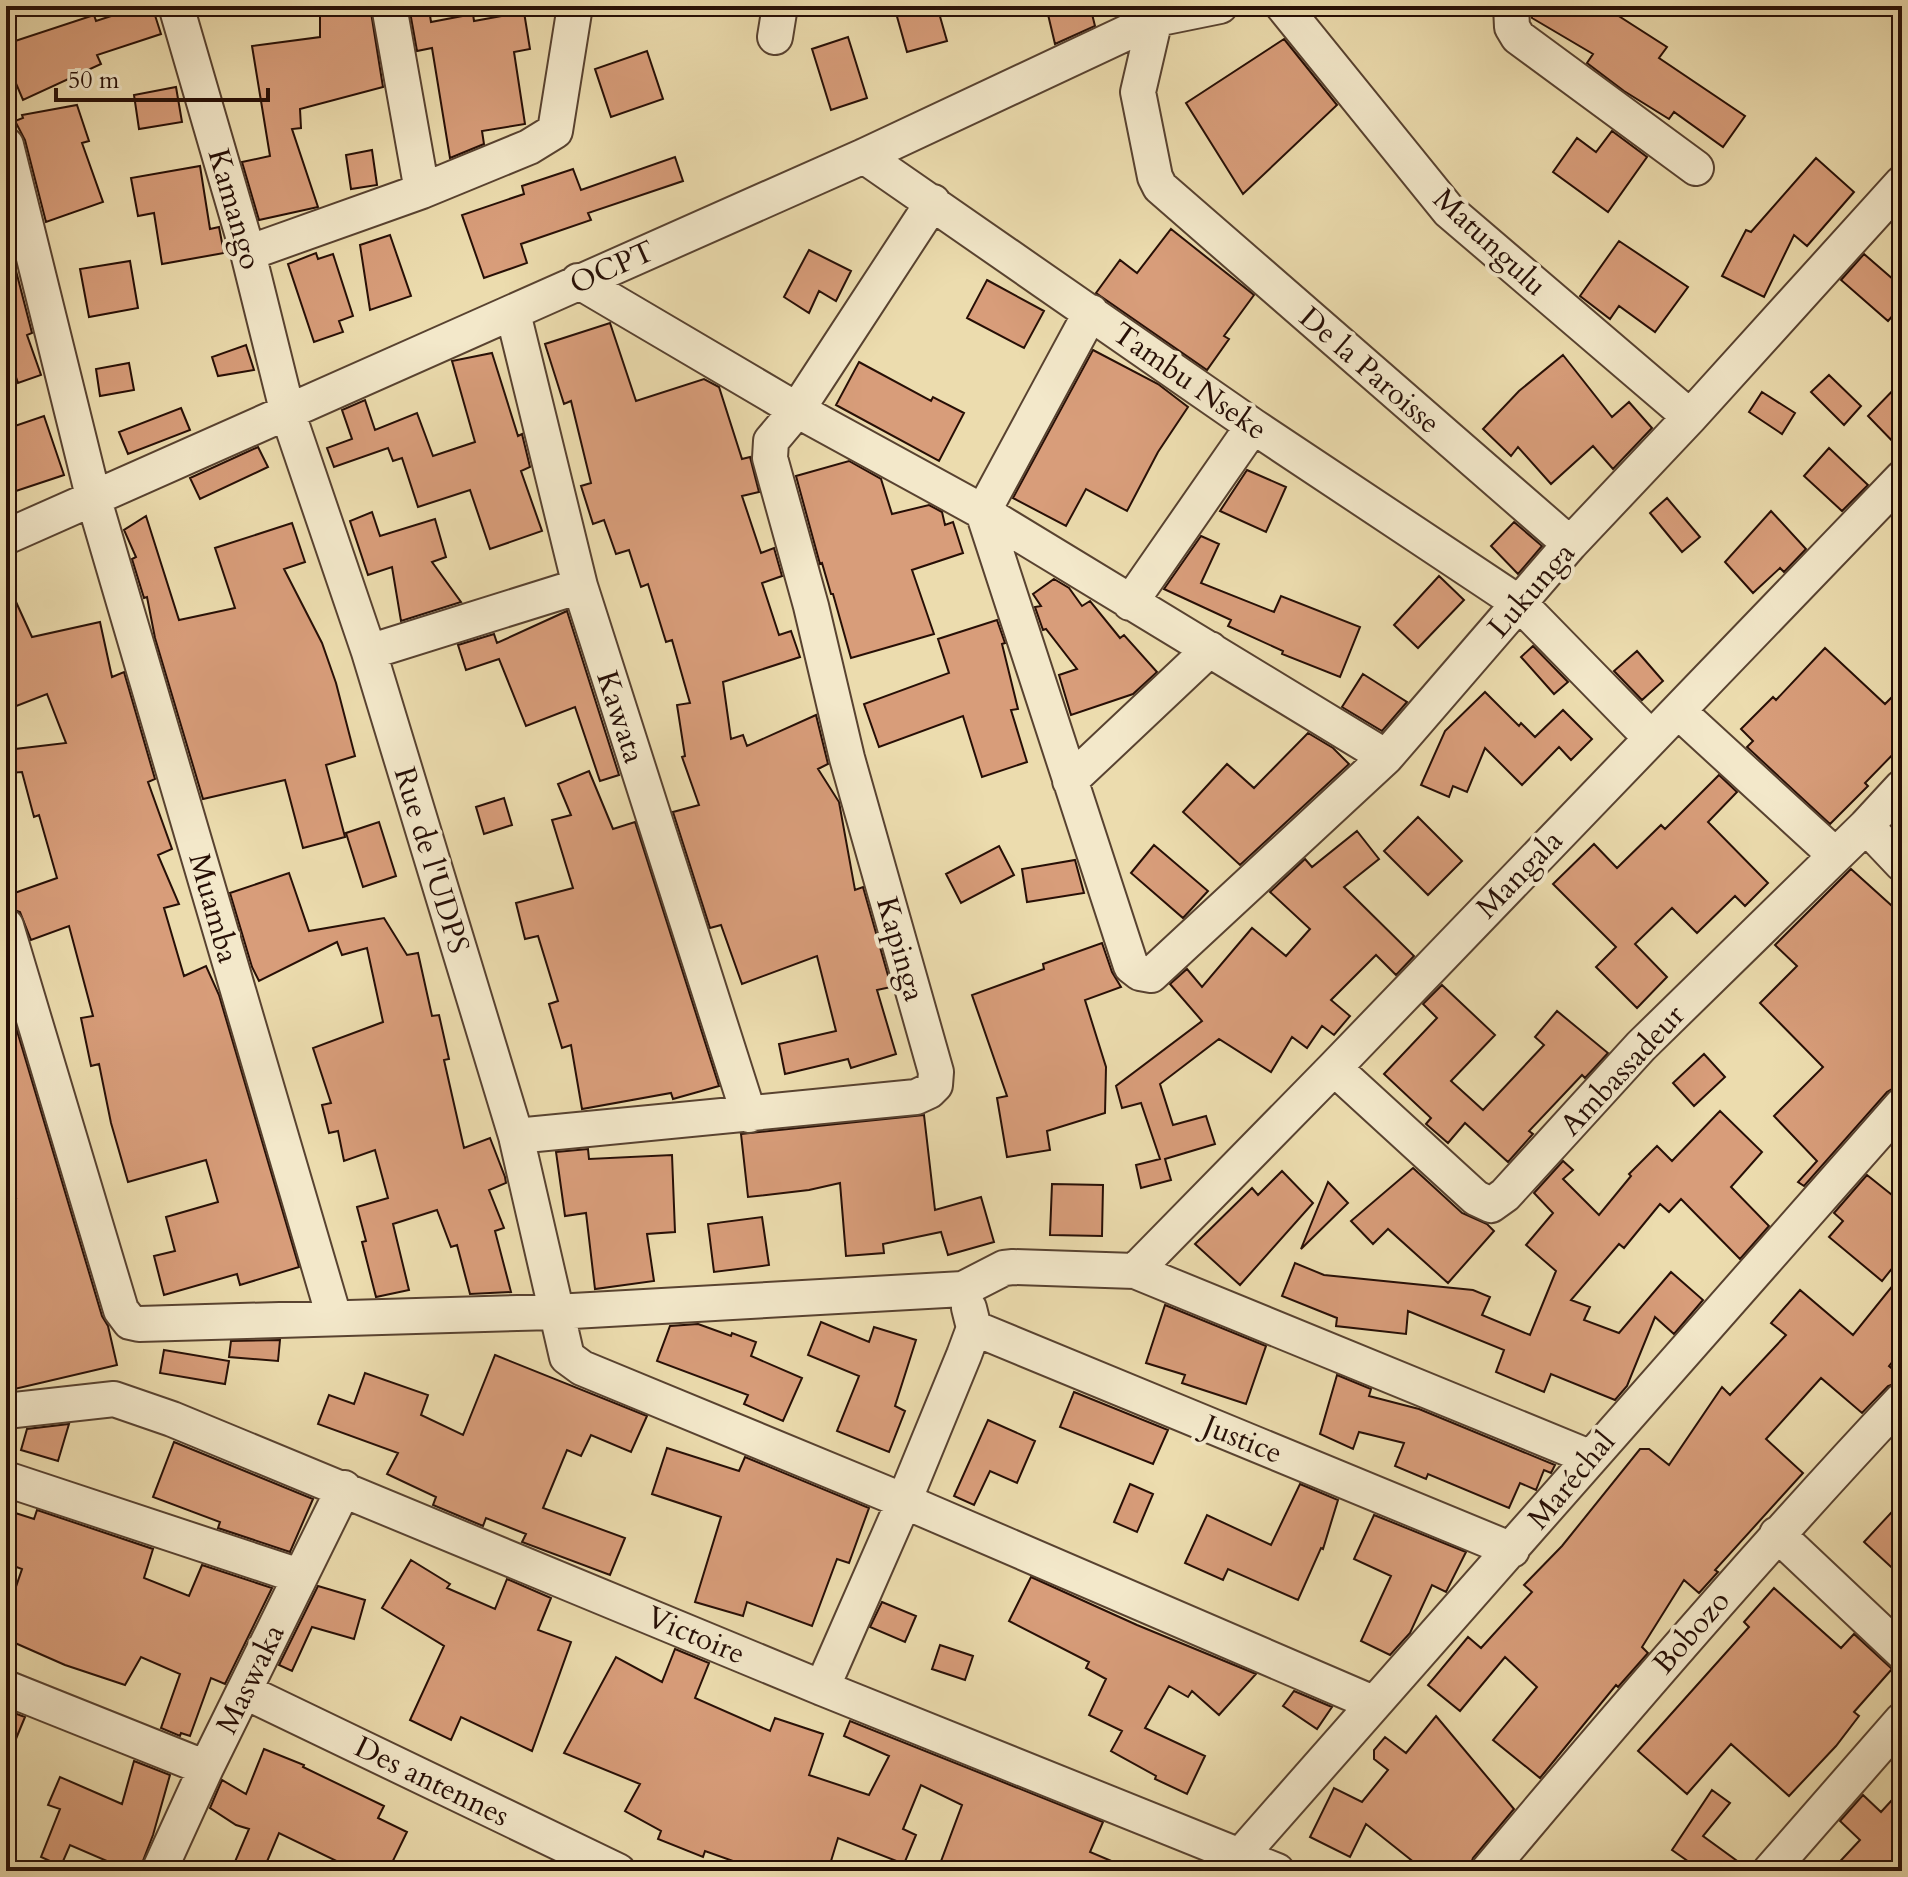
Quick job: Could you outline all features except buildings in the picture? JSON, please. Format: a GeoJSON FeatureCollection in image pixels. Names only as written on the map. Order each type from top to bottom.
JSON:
{"type":"FeatureCollection","features":[{"type":"Feature","properties":{"kind":"street","name":"Kamango"},"geometry":{"type":"LineString","coordinates":[[176,6],[248,253],[288,414]]}},
{"type":"Feature","properties":{"kind":"street"},"geometry":{"type":"LineString","coordinates":[[389,6],[422,191]]}},
{"type":"Feature","properties":{"kind":"street"},"geometry":{"type":"LineString","coordinates":[[248,253],[422,191],[529,147],[555,131],[573,6]]}},
{"type":"Feature","properties":{"kind":"street","name":"OCPT"},"geometry":{"type":"LineString","coordinates":[[6,537],[864,156],[1157,12],[1220,6]]}},
{"type":"Feature","properties":{"kind":"street","name":"Matungulu"},"geometry":{"type":"LineString","coordinates":[[1283,6],[1449,211],[1690,417]]}},
{"type":"Feature","properties":{"kind":"street"},"geometry":{"type":"LineString","coordinates":[[1511,6],[1512,27],[1518,37],[1696,168]]}},
{"type":"Feature","properties":{"kind":"street","name":"De la Paroisse"},"geometry":{"type":"LineString","coordinates":[[1157,12],[1138,92],[1155,177],[1170,197],[1570,544]]}},
{"type":"Feature","properties":{"kind":"street","name":"Muamba"},"geometry":{"type":"LineString","coordinates":[[6,145],[94,500],[334,1317]]}},
{"type":"Feature","properties":{"kind":"street","name":"Tambu Nseke"},"geometry":{"type":"LineString","coordinates":[[864,156],[1253,426],[1519,603],[1651,738]]}},
{"type":"Feature","properties":{"kind":"street","name":"Lukunga"},"geometry":{"type":"LineString","coordinates":[[1070,781],[1131,966],[1140,973],[1151,975],[1386,757],[1570,544],[1902,183]]}},
{"type":"Feature","properties":{"kind":"street"},"geometry":{"type":"LineString","coordinates":[[797,410],[933,202]]}},
{"type":"Feature","properties":{"kind":"street"},"geometry":{"type":"LineString","coordinates":[[578,281],[797,410],[983,512],[1386,757]]}},
{"type":"Feature","properties":{"kind":"street"},"geometry":{"type":"LineString","coordinates":[[1091,312],[983,512],[1070,781],[1210,649]]}},
{"type":"Feature","properties":{"kind":"street","name":"Kawata"},"geometry":{"type":"LineString","coordinates":[[513,313],[580,586],[749,1115]]}},
{"type":"Feature","properties":{"kind":"street","name":"Kapinga"},"geometry":{"type":"LineString","coordinates":[[516,1136],[916,1097],[935,1085],[936,1072],[847,758],[811,606],[770,458],[771,441],[797,410]]}},
{"type":"Feature","properties":{"kind":"street","name":"Rue de l'UDPS"},"geometry":{"type":"LineString","coordinates":[[288,414],[369,652],[516,1136],[567,1357],[574,1364],[904,1501],[1373,1703]]}},
{"type":"Feature","properties":{"kind":"street"},"geometry":{"type":"LineString","coordinates":[[1130,603],[1253,426]]}},
{"type":"Feature","properties":{"kind":"street","name":"Mangala"},"geometry":{"type":"LineString","coordinates":[[1135,1271],[1902,478]]}},
{"type":"Feature","properties":{"kind":"street"},"geometry":{"type":"LineString","coordinates":[[369,652],[580,586]]}},
{"type":"Feature","properties":{"kind":"street"},"geometry":{"type":"LineString","coordinates":[[1678,711],[1835,855]]}},
{"type":"Feature","properties":{"kind":"street","name":"Ambassadeur"},"geometry":{"type":"LineString","coordinates":[[1334,1068],[1476,1198],[1491,1205],[1505,1195],[1641,1046],[1902,787]]}},
{"type":"Feature","properties":{"kind":"street"},"geometry":{"type":"LineString","coordinates":[[1866,826],[1902,864]]}},
{"type":"Feature","properties":{"kind":"street"},"geometry":{"type":"LineString","coordinates":[[6,926],[121,1310],[125,1318],[139,1324],[555,1312],[963,1289],[1004,1268],[1013,1267],[1135,1271],[1589,1457]]}},
{"type":"Feature","properties":{"kind":"street","name":"Maréchal"},"geometry":{"type":"LineString","coordinates":[[1241,1855],[1902,1105]]}},
{"type":"Feature","properties":{"kind":"street"},"geometry":{"type":"LineString","coordinates":[[822,1688],[904,1501],[974,1328],[963,1289]]}},
{"type":"Feature","properties":{"kind":"street","name":"Justice"},"geometry":{"type":"LineString","coordinates":[[974,1328],[1512,1550]]}},
{"type":"Feature","properties":{"kind":"street","name":"Victoire"},"geometry":{"type":"LineString","coordinates":[[6,1411],[114,1399],[172,1419],[822,1688],[1277,1871]]}},
{"type":"Feature","properties":{"kind":"street","name":"Bobozo"},"geometry":{"type":"LineString","coordinates":[[1488,1871],[1609,1726],[1777,1534],[1902,1400]]}},
{"type":"Feature","properties":{"kind":"street"},"geometry":{"type":"LineString","coordinates":[[6,1479],[299,1576]]}},
{"type":"Feature","properties":{"kind":"street","name":"Maswaka"},"geometry":{"type":"LineString","coordinates":[[159,1871],[206,1768],[344,1488]]}},
{"type":"Feature","properties":{"kind":"street"},"geometry":{"type":"LineString","coordinates":[[1777,1534],[1902,1652]]}},
{"type":"Feature","properties":{"kind":"street"},"geometry":{"type":"LineString","coordinates":[[6,1688],[206,1768]]}},
{"type":"Feature","properties":{"kind":"street","name":"Des antennes"},"geometry":{"type":"LineString","coordinates":[[246,1692],[618,1871]]}},
{"type":"Feature","properties":{"kind":"street"},"geometry":{"type":"LineString","coordinates":[[1770,1871],[1902,1720]]}}]}
